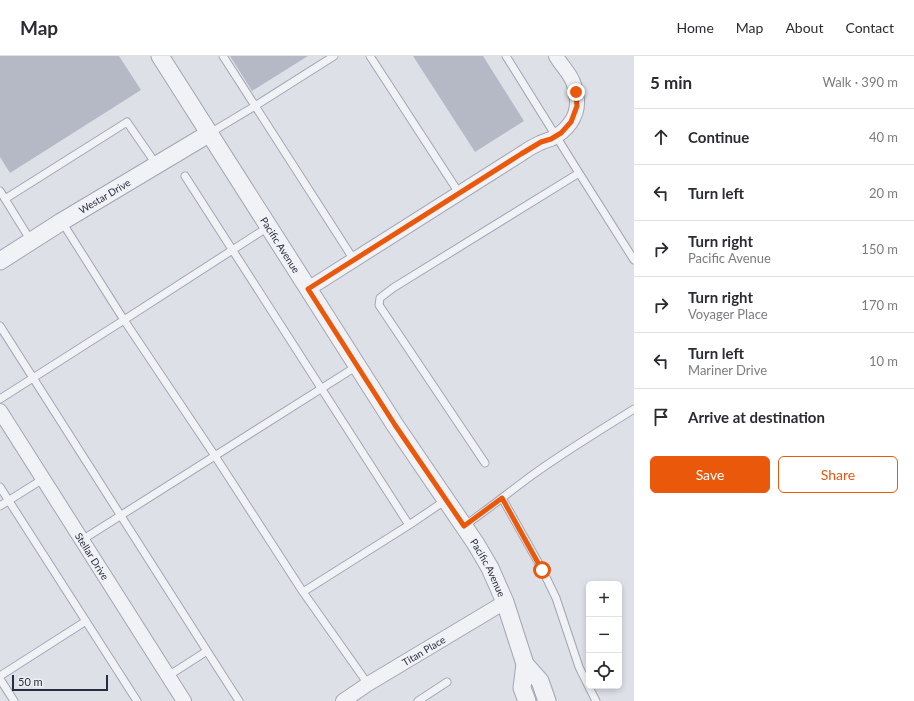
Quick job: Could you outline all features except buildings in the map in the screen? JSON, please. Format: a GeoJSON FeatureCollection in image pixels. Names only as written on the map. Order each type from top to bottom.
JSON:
{"type":"FeatureCollection","features":[{"type":"Feature","properties":{"kind":"street","name":"Pacific Avenue"},"geometry":{"type":"LineString","coordinates":[[160,56],[395,425],[464,526],[490,568],[505,602],[525,664],[540,681],[547,701]]}},
{"type":"Feature","properties":{"kind":"street"},"geometry":{"type":"LineString","coordinates":[[308,289],[521,154],[541,142],[551,139],[561,133],[571,122],[575,115],[577,106],[576,92],[573,81],[566,68],[556,56]]}},
{"type":"Feature","properties":{"kind":"street","name":"Westar Drive"},"geometry":{"type":"LineString","coordinates":[[0,261],[156,164],[210,133]]}},
{"type":"Feature","properties":{"kind":"street","name":"Stellar Drive"},"geometry":{"type":"LineString","coordinates":[[0,411],[184,701]]}},
{"type":"Feature","properties":{"kind":"street","name":"Titan Place"},"geometry":{"type":"LineString","coordinates":[[342,701],[505,602]]}},
{"type":"Feature","properties":{"kind":"street","name":"Pacific Avenue"},"geometry":{"type":"LineString","coordinates":[[525,664],[522,688],[527,701]]}},
{"type":"Feature","properties":{"kind":"lane"},"geometry":{"type":"LineString","coordinates":[[223,56],[354,260]]}},
{"type":"Feature","properties":{"kind":"lane"},"geometry":{"type":"LineString","coordinates":[[210,133],[334,56]]}},
{"type":"Feature","properties":{"kind":"lane"},"geometry":{"type":"LineString","coordinates":[[370,56],[459,193]]}},
{"type":"Feature","properties":{"kind":"lane"},"geometry":{"type":"LineString","coordinates":[[506,56],[634,260]]}},
{"type":"Feature","properties":{"kind":"lane"},"geometry":{"type":"LineString","coordinates":[[5,199],[128,122],[156,164]]}},
{"type":"Feature","properties":{"kind":"lane"},"geometry":{"type":"LineString","coordinates":[[485,463],[379,305],[380,298],[393,288],[579,173]]}},
{"type":"Feature","properties":{"kind":"lane"},"geometry":{"type":"LineString","coordinates":[[185,176],[409,525]]}},
{"type":"Feature","properties":{"kind":"lane"},"geometry":{"type":"LineString","coordinates":[[0,191],[31,242]]}},
{"type":"Feature","properties":{"kind":"lane"},"geometry":{"type":"LineString","coordinates":[[62,222],[124,320],[304,592],[368,684]]}},
{"type":"Feature","properties":{"kind":"lane"},"geometry":{"type":"LineString","coordinates":[[0,399],[269,227]]}},
{"type":"Feature","properties":{"kind":"lane"},"geometry":{"type":"LineString","coordinates":[[0,326],[239,701]]}},
{"type":"Feature","properties":{"kind":"lane"},"geometry":{"type":"LineString","coordinates":[[82,540],[357,366]]}},
{"type":"Feature","properties":{"kind":"lane"},"geometry":{"type":"LineString","coordinates":[[464,526],[565,452],[634,409]]}},
{"type":"Feature","properties":{"kind":"lane"},"geometry":{"type":"LineString","coordinates":[[0,506],[43,479]]}},
{"type":"Feature","properties":{"kind":"lane"},"geometry":{"type":"LineString","coordinates":[[0,487],[137,701]]}},
{"type":"Feature","properties":{"kind":"lane"},"geometry":{"type":"LineString","coordinates":[[502,498],[556,598],[579,667],[596,701]]}},
{"type":"Feature","properties":{"kind":"lane"},"geometry":{"type":"LineString","coordinates":[[304,592],[446,500]]}},
{"type":"Feature","properties":{"kind":"lane"},"geometry":{"type":"LineString","coordinates":[[0,676],[86,621]]}},
{"type":"Feature","properties":{"kind":"lane"},"geometry":{"type":"LineString","coordinates":[[168,676],[207,652]]}},
{"type":"Feature","properties":{"kind":"lane"},"geometry":{"type":"LineString","coordinates":[[0,679],[14,701]]}},
{"type":"Feature","properties":{"kind":"lane"},"geometry":{"type":"LineString","coordinates":[[418,701],[447,682]]}},
{"type":"Feature","properties":{"kind":"route"},"geometry":{"type":"LineString","coordinates":[[542,570],[502,498],[464,526],[395,425],[308,289],[521,154],[541,142],[551,139],[561,133],[575,115],[577,106],[576,92]]}}]}
